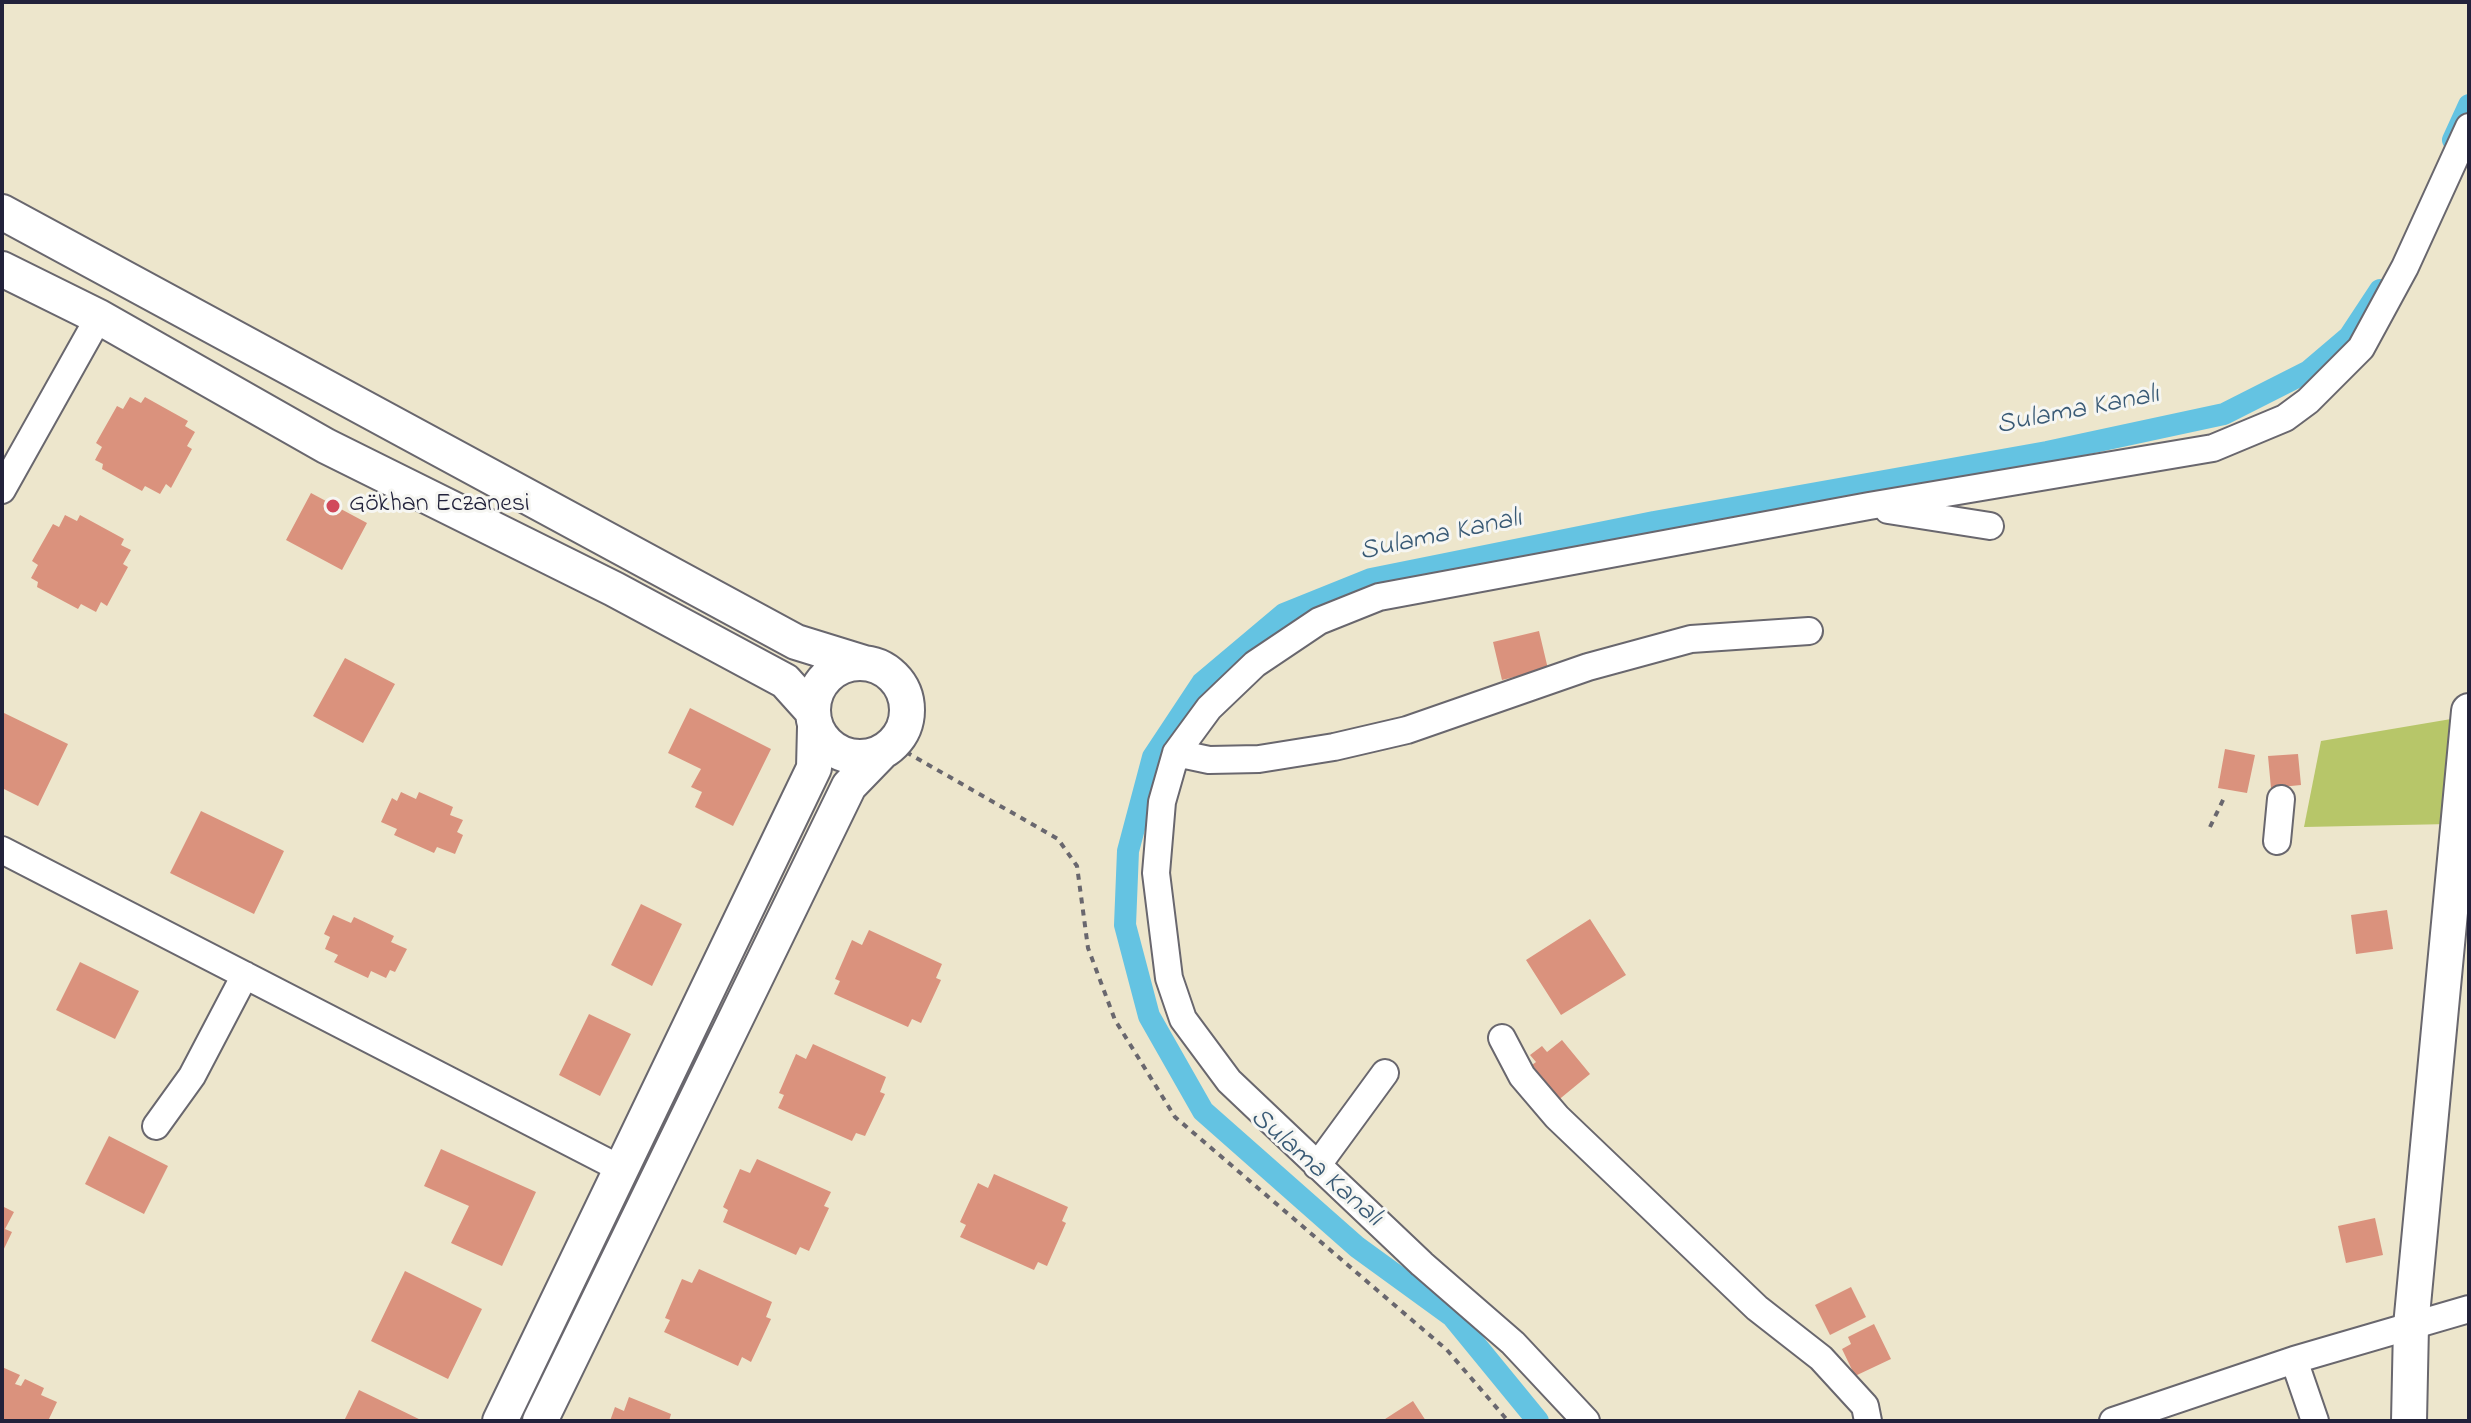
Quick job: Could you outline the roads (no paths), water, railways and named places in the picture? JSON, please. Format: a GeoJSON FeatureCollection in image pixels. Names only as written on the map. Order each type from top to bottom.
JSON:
{"type":"FeatureCollection","features":[{"type":"Feature","properties":{"kind":"main road"},"geometry":{"type":"LineString","coordinates":[[2,212],[796,642],[879,667],[902,688],[907,718],[887,749],[849,786],[540,1421]]}},
{"type":"Feature","properties":{"kind":"main road"},"geometry":{"type":"LineString","coordinates":[[2,269],[99,317],[326,446],[614,589],[785,681],[835,751],[850,757],[887,749]]}},
{"type":"Feature","properties":{"kind":"main road"},"geometry":{"type":"LineString","coordinates":[[500,1421],[814,768],[814,719],[822,682],[833,671],[864,663]]}},
{"type":"Feature","properties":{"kind":"main road"},"geometry":{"type":"LineString","coordinates":[[2409,1421],[2411,1326],[2469,711]]}},
{"type":"Feature","properties":{"kind":"street"},"geometry":{"type":"LineString","coordinates":[[1586,1421],[1513,1343],[1317,1166],[1229,1081],[1183,1019],[1161,929],[1156,873],[1162,802],[1176,753],[1209,708],[1255,664],[1319,621],[1379,597],[1869,506],[2213,448],[2285,418],[2308,401],[2361,348],[2405,267],[2469,127]]}},
{"type":"Feature","properties":{"kind":"street"},"geometry":{"type":"LineString","coordinates":[[2,490],[99,317]]}},
{"type":"Feature","properties":{"kind":"street"},"geometry":{"type":"LineString","coordinates":[[1869,506],[1990,526]]}},
{"type":"Feature","properties":{"kind":"street"},"geometry":{"type":"LineString","coordinates":[[1176,753],[1209,760],[1259,759],[1334,747],[1407,730],[1588,667],[1691,639],[1809,631]]}},
{"type":"Feature","properties":{"kind":"street"},"geometry":{"type":"LineString","coordinates":[[2277,841],[2281,799]]}},
{"type":"Feature","properties":{"kind":"street"},"geometry":{"type":"LineString","coordinates":[[2,850],[623,1170]]}},
{"type":"Feature","properties":{"kind":"street"},"geometry":{"type":"LineString","coordinates":[[156,1126],[192,1076],[245,975]]}},
{"type":"Feature","properties":{"kind":"street"},"geometry":{"type":"LineString","coordinates":[[1502,1038],[1522,1076],[1557,1117],[1757,1308],[1821,1358],[1865,1406],[1868,1421]]}},
{"type":"Feature","properties":{"kind":"street"},"geometry":{"type":"LineString","coordinates":[[1317,1166],[1385,1073]]}},
{"type":"Feature","properties":{"kind":"street"},"geometry":{"type":"LineString","coordinates":[[2113,1421],[2294,1360],[2469,1309]]}},
{"type":"Feature","properties":{"kind":"street"},"geometry":{"type":"LineString","coordinates":[[2294,1360],[2315,1421]]}},
{"type":"Feature","properties":{"kind":"waterway","name":"Sulama Kanalı"},"geometry":{"type":"LineString","coordinates":[[2453,140],[2469,105]]}},
{"type":"Feature","properties":{"kind":"waterway","name":"Sulama Kanalı"},"geometry":{"type":"LineString","coordinates":[[1538,1421],[1452,1316],[1357,1247],[1203,1111],[1149,1016],[1125,925],[1128,851],[1153,757],[1202,683],[1284,614],[1371,579],[1654,522],[2047,452],[2224,414],[2309,371],[2349,337],[2380,290]]}},
{"type":"Feature","properties":{"kind":"place","name":"Gökhan Eczanesi"},"geometry":{"type":"Point","coordinates":[333,506]}}]}
